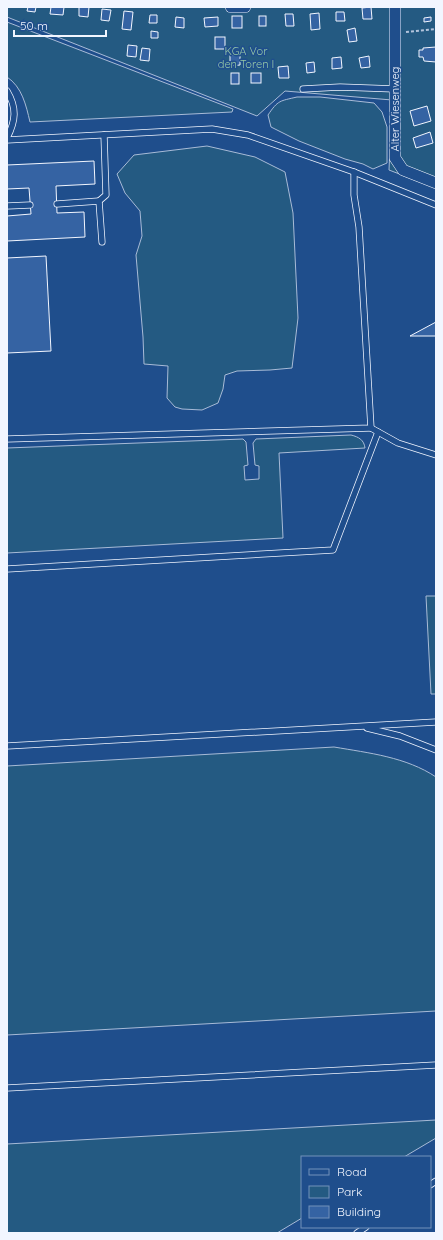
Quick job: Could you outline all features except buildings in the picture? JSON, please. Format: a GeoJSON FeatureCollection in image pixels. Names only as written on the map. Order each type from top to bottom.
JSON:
{"type":"FeatureCollection","features":[{"type":"Feature","properties":{"kind":"street"},"geometry":{"type":"LineString","coordinates":[[231,7],[245,7]]}},
{"type":"Feature","properties":{"kind":"street","name":"Alter Wiesenweg"},"geometry":{"type":"LineString","coordinates":[[395,7],[395,158],[403,170],[436,183]]}},
{"type":"Feature","properties":{"kind":"lane"},"geometry":{"type":"LineString","coordinates":[[304,89],[340,87],[396,89]]}},
{"type":"Feature","properties":{"kind":"lane"},"geometry":{"type":"LineString","coordinates":[[7,91],[13,100],[15,116],[7,139],[212,129],[248,135],[354,172],[436,205]]}},
{"type":"Feature","properties":{"kind":"lane"},"geometry":{"type":"LineString","coordinates":[[57,204],[99,201],[106,195],[104,135]]}},
{"type":"Feature","properties":{"kind":"lane"},"geometry":{"type":"LineString","coordinates":[[354,172],[354,195],[359,226],[371,428]]}},
{"type":"Feature","properties":{"kind":"lane"},"geometry":{"type":"LineString","coordinates":[[99,201],[102,242]]}},
{"type":"Feature","properties":{"kind":"lane"},"geometry":{"type":"LineString","coordinates":[[7,206],[30,205]]}},
{"type":"Feature","properties":{"kind":"lane"},"geometry":{"type":"LineString","coordinates":[[7,439],[371,428],[398,443],[436,455]]}},
{"type":"Feature","properties":{"kind":"lane"},"geometry":{"type":"LineString","coordinates":[[7,568],[333,550],[378,432]]}},
{"type":"Feature","properties":{"kind":"lane"},"geometry":{"type":"LineString","coordinates":[[7,746],[436,722]]}},
{"type":"Feature","properties":{"kind":"lane"},"geometry":{"type":"LineString","coordinates":[[349,727],[377,730],[400,736],[436,750]]}},
{"type":"Feature","properties":{"kind":"lane"},"geometry":{"type":"LineString","coordinates":[[7,1088],[436,1065]]}},
{"type":"Feature","properties":{"kind":"path"},"geometry":{"type":"LineString","coordinates":[[395,33],[436,29]]}},
{"type":"Feature","properties":{"kind":"green space","name":"KGA Vor den Toren I"},"geometry":{"type":"Polygon","coordinates":[[[7,7],[436,7],[436,188],[389,170],[392,100],[285,91],[257,116],[7,17],[7,7]]]}},
{"type":"Feature","properties":{"kind":"green space"},"geometry":{"type":"Polygon","coordinates":[[[7,22],[233,109],[232,112],[30,122],[20,91],[7,77],[7,22]]]}},
{"type":"Feature","properties":{"kind":"green space"},"geometry":{"type":"Polygon","coordinates":[[[297,97],[320,97],[374,103],[382,112],[387,127],[387,163],[373,169],[299,141],[271,127],[268,115],[274,106],[283,100],[297,97]]]}},
{"type":"Feature","properties":{"kind":"green space"},"geometry":{"type":"Polygon","coordinates":[[[207,146],[255,157],[285,172],[293,213],[298,318],[292,368],[237,371],[225,375],[223,389],[218,403],[202,410],[182,409],[175,407],[167,398],[168,366],[144,364],[136,255],[142,236],[140,211],[125,193],[117,174],[134,155],[207,146]]]}},
{"type":"Feature","properties":{"kind":"green space"},"geometry":{"type":"Polygon","coordinates":[[[351,435],[361,439],[365,448],[279,453],[283,538],[7,553],[7,448],[243,439],[246,442],[248,465],[244,466],[245,480],[259,479],[259,466],[255,465],[253,443],[256,439],[351,435]]]}},
{"type":"Feature","properties":{"kind":"green space"},"geometry":{"type":"Polygon","coordinates":[[[426,596],[436,596],[436,694],[431,694],[426,596]]]}},
{"type":"Feature","properties":{"kind":"green space"},"geometry":{"type":"Polygon","coordinates":[[[334,747],[400,760],[424,770],[436,777],[436,1011],[7,1035],[7,766],[334,747]]]}},
{"type":"Feature","properties":{"kind":"green space"},"geometry":{"type":"Polygon","coordinates":[[[436,1120],[436,1138],[406,1156],[301,1156],[301,1219],[277,1233],[7,1233],[7,1144],[436,1120]]]}}]}
